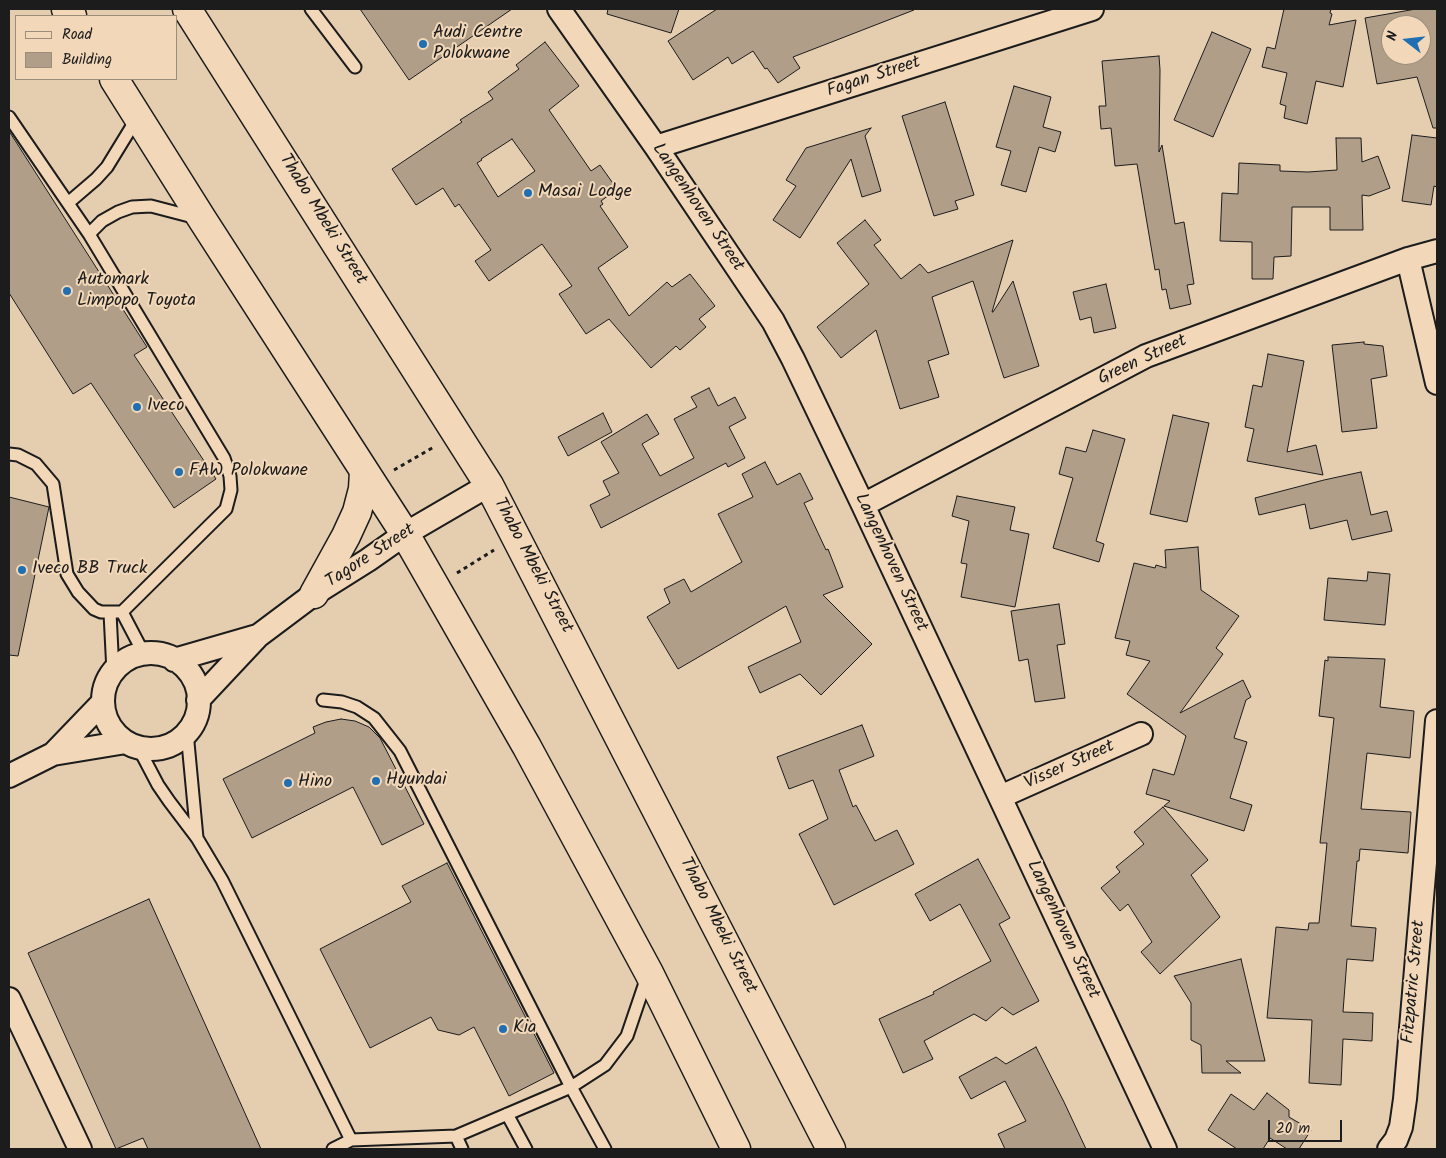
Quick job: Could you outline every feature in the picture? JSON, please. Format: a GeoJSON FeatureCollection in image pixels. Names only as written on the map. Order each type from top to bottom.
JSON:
{"type":"FeatureCollection","features":[{"type":"Feature","properties":{"kind":"main road","name":"Thabo Mbeki Street"},"geometry":{"type":"LineString","coordinates":[[187,9],[489,485],[517,536],[831,1149]]}},
{"type":"Feature","properties":{"kind":"main road"},"geometry":{"type":"LineString","coordinates":[[115,80],[405,534],[527,747],[649,973],[736,1149]]}},
{"type":"Feature","properties":{"kind":"main road"},"geometry":{"type":"LineString","coordinates":[[314,594],[346,536],[357,512],[368,477]]}},
{"type":"Feature","properties":{"kind":"street","name":"Langenhoven Street"},"geometry":{"type":"LineString","coordinates":[[559,9],[656,147],[773,321],[863,505],[1165,1149]]}},
{"type":"Feature","properties":{"kind":"street","name":"Fagan Street"},"geometry":{"type":"LineString","coordinates":[[656,147],[1092,9]]}},
{"type":"Feature","properties":{"kind":"street","name":"Green Street"},"geometry":{"type":"LineString","coordinates":[[863,505],[1146,356],[1408,259],[1437,251]]}},
{"type":"Feature","properties":{"kind":"street"},"geometry":{"type":"LineString","coordinates":[[1408,259],[1437,382]]}},
{"type":"Feature","properties":{"kind":"street","name":"Tagore Street"},"geometry":{"type":"LineString","coordinates":[[198,700],[258,636],[314,594],[405,534],[489,485]]}},
{"type":"Feature","properties":{"kind":"street","name":"Tagore Street"},"geometry":{"type":"LineString","coordinates":[[174,660],[258,636]]}},
{"type":"Feature","properties":{"kind":"street"},"geometry":{"type":"LineString","coordinates":[[132,745],[116,735],[109,725],[104,714],[105,686],[113,672],[126,660],[144,654]]}},
{"type":"Feature","properties":{"kind":"street","name":"Tagore Street"},"geometry":{"type":"LineString","coordinates":[[144,654],[155,654],[174,660],[184,667],[192,677],[198,700],[195,717],[187,732]]}},
{"type":"Feature","properties":{"kind":"street"},"geometry":{"type":"LineString","coordinates":[[9,776],[53,754],[103,702]]}},
{"type":"Feature","properties":{"kind":"street","name":"Fitzpatric Street"},"geometry":{"type":"LineString","coordinates":[[1389,1149],[1396,1140],[1401,1128],[1406,1099],[1437,722]]}},
{"type":"Feature","properties":{"kind":"street"},"geometry":{"type":"LineString","coordinates":[[53,754],[132,745],[151,749],[165,747],[178,741],[187,732]]}},
{"type":"Feature","properties":{"kind":"street","name":"Visser Street"},"geometry":{"type":"LineString","coordinates":[[1000,798],[1141,734]]}},
{"type":"Feature","properties":{"kind":"street"},"geometry":{"type":"LineString","coordinates":[[9,999],[80,1149]]}},
{"type":"Feature","properties":{"kind":"lane"},"geometry":{"type":"LineString","coordinates":[[311,9],[355,67]]}},
{"type":"Feature","properties":{"kind":"lane"},"geometry":{"type":"LineString","coordinates":[[9,116],[89,234],[224,458],[231,490],[226,509],[122,612],[110,613],[94,609],[78,592],[68,574],[53,484],[36,464],[18,455],[9,454]]}},
{"type":"Feature","properties":{"kind":"lane"},"geometry":{"type":"LineString","coordinates":[[68,203],[108,167],[138,117]]}},
{"type":"Feature","properties":{"kind":"lane"},"geometry":{"type":"LineString","coordinates":[[89,234],[102,221],[132,207],[151,206],[202,219]]}},
{"type":"Feature","properties":{"kind":"lane"},"geometry":{"type":"LineString","coordinates":[[122,612],[144,654]]}},
{"type":"Feature","properties":{"kind":"lane"},"geometry":{"type":"LineString","coordinates":[[110,613],[113,672]]}},
{"type":"Feature","properties":{"kind":"lane"},"geometry":{"type":"LineString","coordinates":[[323,700],[342,702],[358,707],[374,718],[400,751],[571,1087],[605,1149]]}},
{"type":"Feature","properties":{"kind":"lane"},"geometry":{"type":"LineString","coordinates":[[187,732],[197,838]]}},
{"type":"Feature","properties":{"kind":"lane"},"geometry":{"type":"LineString","coordinates":[[132,745],[169,802],[197,838],[222,880],[351,1140]]}},
{"type":"Feature","properties":{"kind":"lane"},"geometry":{"type":"LineString","coordinates":[[334,1149],[351,1140],[456,1136],[571,1087],[605,1064],[626,1036],[649,973]]}},
{"type":"Feature","properties":{"kind":"lane"},"geometry":{"type":"LineString","coordinates":[[507,1114],[526,1149]]}},
{"type":"Feature","properties":{"kind":"lane"},"geometry":{"type":"LineString","coordinates":[[456,1136],[462,1149]]}},
{"type":"Feature","properties":{"kind":"path"},"geometry":{"type":"LineString","coordinates":[[368,477],[457,434]]}},
{"type":"Feature","properties":{"kind":"path"},"geometry":{"type":"LineString","coordinates":[[435,586],[517,536]]}},
{"type":"Feature","properties":{"kind":"building","name":"Audi Centre Polokwane"},"geometry":{"type":"Polygon","coordinates":[[[360,9],[512,9],[409,80],[360,9]]]}},
{"type":"Feature","properties":{"kind":"building"},"geometry":{"type":"Polygon","coordinates":[[[608,9],[679,9],[671,33],[607,14],[608,9]]]}},
{"type":"Feature","properties":{"kind":"building"},"geometry":{"type":"Polygon","coordinates":[[[717,9],[914,10],[793,57],[800,68],[778,83],[767,68],[765,69],[753,51],[732,64],[728,57],[693,80],[668,41],[717,9]]]}},
{"type":"Feature","properties":{"kind":"building"},"geometry":{"type":"Polygon","coordinates":[[[1284,9],[1331,9],[1330,13],[1332,14],[1329,25],[1356,20],[1343,87],[1316,81],[1307,124],[1284,118],[1286,106],[1280,104],[1287,73],[1262,67],[1267,47],[1275,49],[1284,9]]]}},
{"type":"Feature","properties":{"kind":"building"},"geometry":{"type":"Polygon","coordinates":[[[1416,9],[1437,9],[1437,128],[1433,128],[1417,77],[1377,84],[1365,18],[1381,15],[1381,65],[1431,65],[1431,15],[1382,15],[1416,9]]]}},
{"type":"Feature","properties":{"kind":"building"},"geometry":{"type":"Polygon","coordinates":[[[1212,32],[1251,49],[1213,137],[1174,120],[1212,32]]]}},
{"type":"Feature","properties":{"kind":"building"},"geometry":{"type":"Polygon","coordinates":[[[545,42],[579,86],[549,110],[591,171],[600,165],[617,189],[601,201],[603,204],[600,206],[628,247],[598,268],[629,316],[667,282],[672,287],[690,274],[715,306],[699,319],[706,327],[680,350],[676,346],[651,368],[609,319],[586,334],[559,294],[572,286],[542,244],[489,281],[475,261],[491,250],[459,204],[455,207],[443,188],[416,205],[392,169],[462,122],[460,120],[493,99],[488,92],[519,69],[516,65],[545,42]],[[512,139],[477,163],[498,197],[535,171],[512,139]]]}},
{"type":"Feature","properties":{"kind":"building"},"geometry":{"type":"Polygon","coordinates":[[[1159,56],[1159,152],[1162,145],[1175,224],[1184,222],[1194,284],[1187,285],[1191,304],[1170,309],[1166,289],[1162,290],[1159,269],[1155,270],[1137,164],[1115,166],[1111,128],[1101,129],[1099,106],[1106,106],[1102,61],[1159,56]]]}},
{"type":"Feature","properties":{"kind":"building"},"geometry":{"type":"Polygon","coordinates":[[[1014,86],[1051,97],[1043,127],[1061,132],[1055,152],[1039,147],[1026,192],[1001,185],[1011,151],[996,147],[1014,86]]]}},
{"type":"Feature","properties":{"kind":"building"},"geometry":{"type":"Polygon","coordinates":[[[945,102],[974,195],[955,201],[958,209],[934,216],[902,116],[945,102]]]}},
{"type":"Feature","properties":{"kind":"building"},"geometry":{"type":"Polygon","coordinates":[[[871,128],[865,136],[881,191],[862,197],[851,159],[800,238],[773,220],[796,186],[786,180],[806,148],[871,128]]]}},
{"type":"Feature","properties":{"kind":"building"},"geometry":{"type":"Polygon","coordinates":[[[9,131],[147,347],[134,355],[216,479],[174,508],[91,383],[73,394],[9,293],[9,131]]]}},
{"type":"Feature","properties":{"kind":"building"},"geometry":{"type":"Polygon","coordinates":[[[1412,135],[1437,138],[1437,187],[1434,186],[1431,205],[1402,201],[1412,135]]]}},
{"type":"Feature","properties":{"kind":"building"},"geometry":{"type":"Polygon","coordinates":[[[1336,138],[1361,138],[1362,162],[1378,156],[1390,188],[1369,196],[1362,195],[1363,230],[1330,230],[1330,207],[1292,207],[1291,256],[1274,257],[1273,279],[1252,279],[1252,242],[1220,241],[1222,193],[1238,194],[1239,163],[1280,165],[1280,171],[1337,170],[1336,138]]]}},
{"type":"Feature","properties":{"kind":"building"},"geometry":{"type":"Polygon","coordinates":[[[865,220],[881,240],[874,245],[901,279],[920,264],[928,273],[1013,240],[992,312],[1013,281],[1039,366],[1004,378],[973,281],[932,297],[949,354],[928,361],[939,397],[900,409],[876,330],[841,358],[817,327],[869,284],[837,243],[865,220]]]}},
{"type":"Feature","properties":{"kind":"building"},"geometry":{"type":"Polygon","coordinates":[[[1106,284],[1116,328],[1094,333],[1091,317],[1080,320],[1073,292],[1106,284]]]}},
{"type":"Feature","properties":{"kind":"building"},"geometry":{"type":"Polygon","coordinates":[[[1364,342],[1364,344],[1383,346],[1387,376],[1371,379],[1377,428],[1342,432],[1332,345],[1364,342]]]}},
{"type":"Feature","properties":{"kind":"building"},"geometry":{"type":"Polygon","coordinates":[[[1268,354],[1304,361],[1287,452],[1316,445],[1323,475],[1247,461],[1254,429],[1245,427],[1253,385],[1262,387],[1268,354]]]}},
{"type":"Feature","properties":{"kind":"building"},"geometry":{"type":"Polygon","coordinates":[[[709,388],[718,406],[735,397],[746,418],[729,427],[745,458],[728,467],[726,463],[601,528],[590,505],[610,495],[603,481],[619,473],[601,442],[647,414],[659,434],[642,444],[660,476],[694,458],[674,419],[697,407],[691,397],[709,388]]]}},
{"type":"Feature","properties":{"kind":"building"},"geometry":{"type":"Polygon","coordinates":[[[603,413],[612,432],[568,456],[558,437],[603,413]]]}},
{"type":"Feature","properties":{"kind":"building"},"geometry":{"type":"Polygon","coordinates":[[[1173,415],[1209,423],[1187,522],[1150,514],[1173,415]]]}},
{"type":"Feature","properties":{"kind":"building"},"geometry":{"type":"Polygon","coordinates":[[[1093,430],[1125,439],[1096,541],[1104,544],[1099,562],[1053,548],[1073,478],[1059,474],[1066,447],[1086,452],[1093,430]]]}},
{"type":"Feature","properties":{"kind":"building"},"geometry":{"type":"Polygon","coordinates":[[[765,462],[777,485],[800,473],[813,499],[804,503],[826,550],[828,549],[843,587],[823,595],[872,644],[821,695],[800,674],[760,693],[748,667],[801,642],[786,606],[678,669],[647,617],[670,603],[664,589],[684,579],[691,592],[742,562],[718,514],[753,497],[742,474],[765,462]]]}},
{"type":"Feature","properties":{"kind":"building"},"geometry":{"type":"Polygon","coordinates":[[[1361,472],[1371,515],[1387,511],[1392,531],[1352,540],[1347,520],[1310,529],[1305,504],[1259,515],[1255,498],[1361,472]]]}},
{"type":"Feature","properties":{"kind":"building"},"geometry":{"type":"Polygon","coordinates":[[[957,496],[1015,507],[1010,530],[1029,534],[1015,607],[961,597],[967,564],[961,563],[969,521],[952,516],[957,496]]]}},
{"type":"Feature","properties":{"kind":"building","name":"Iveco BB Truck"},"geometry":{"type":"Polygon","coordinates":[[[9,497],[49,507],[18,656],[9,655],[9,497]]]}},
{"type":"Feature","properties":{"kind":"building"},"geometry":{"type":"Polygon","coordinates":[[[1198,547],[1201,590],[1239,616],[1216,648],[1223,654],[1180,713],[1243,680],[1251,697],[1246,700],[1234,738],[1247,742],[1230,798],[1252,805],[1244,831],[1164,806],[1170,801],[1146,794],[1153,769],[1174,775],[1186,736],[1127,694],[1150,661],[1126,655],[1130,641],[1115,638],[1134,563],[1155,568],[1156,565],[1166,568],[1165,550],[1198,547]]]}},
{"type":"Feature","properties":{"kind":"building"},"geometry":{"type":"Polygon","coordinates":[[[1368,572],[1390,574],[1385,625],[1324,620],[1328,578],[1367,581],[1368,572]]]}},
{"type":"Feature","properties":{"kind":"building"},"geometry":{"type":"Polygon","coordinates":[[[1059,604],[1065,644],[1057,645],[1065,698],[1035,702],[1028,659],[1019,661],[1011,611],[1059,604]]]}},
{"type":"Feature","properties":{"kind":"building"},"geometry":{"type":"Polygon","coordinates":[[[1328,657],[1385,659],[1380,707],[1414,711],[1410,758],[1367,753],[1361,809],[1411,812],[1408,853],[1360,849],[1359,861],[1357,861],[1351,926],[1376,928],[1373,961],[1347,959],[1343,1012],[1373,1013],[1372,1041],[1343,1039],[1341,1085],[1309,1083],[1312,1020],[1267,1018],[1276,927],[1308,930],[1309,923],[1319,923],[1327,843],[1320,843],[1334,718],[1319,716],[1325,660],[1328,661],[1328,657]]]}},
{"type":"Feature","properties":{"kind":"building"},"geometry":{"type":"Polygon","coordinates":[[[341,719],[355,721],[369,727],[380,738],[424,824],[382,845],[353,787],[252,838],[223,779],[315,733],[313,727],[341,719]]]}},
{"type":"Feature","properties":{"kind":"building"},"geometry":{"type":"Polygon","coordinates":[[[862,725],[874,756],[839,770],[853,807],[856,805],[875,841],[897,830],[914,864],[834,905],[799,834],[828,819],[813,780],[789,789],[777,757],[862,725]]]}},
{"type":"Feature","properties":{"kind":"building"},"geometry":{"type":"Polygon","coordinates":[[[1163,807],[1208,860],[1191,875],[1220,917],[1160,974],[1141,952],[1152,942],[1128,904],[1120,911],[1101,888],[1120,872],[1116,867],[1144,844],[1134,832],[1163,807]]]}},
{"type":"Feature","properties":{"kind":"building"},"geometry":{"type":"Polygon","coordinates":[[[978,859],[1010,918],[999,924],[1039,1001],[1013,1015],[1002,1007],[986,1021],[974,1014],[924,1041],[933,1059],[903,1073],[879,1019],[934,994],[933,992],[991,961],[960,904],[930,921],[915,894],[978,859]]]}},
{"type":"Feature","properties":{"kind":"building"},"geometry":{"type":"Polygon","coordinates":[[[447,863],[554,1073],[509,1096],[474,1027],[459,1035],[438,1030],[431,1017],[370,1048],[320,949],[411,902],[402,886],[447,863]]]}},
{"type":"Feature","properties":{"kind":"building"},"geometry":{"type":"Polygon","coordinates":[[[149,899],[261,1149],[148,1149],[143,1138],[116,1149],[28,953],[149,899]]]}},
{"type":"Feature","properties":{"kind":"building"},"geometry":{"type":"Polygon","coordinates":[[[1241,959],[1265,1061],[1226,1061],[1241,1073],[1202,1073],[1201,1045],[1191,1040],[1191,1003],[1174,976],[1241,959]]]}},
{"type":"Feature","properties":{"kind":"building"},"geometry":{"type":"Polygon","coordinates":[[[1036,1047],[1086,1149],[1005,1149],[998,1134],[1026,1121],[1005,1081],[971,1099],[959,1077],[996,1057],[1006,1064],[1036,1047]]]}},
{"type":"Feature","properties":{"kind":"building"},"geometry":{"type":"Polygon","coordinates":[[[1267,1093],[1289,1110],[1289,1117],[1311,1130],[1299,1149],[1287,1149],[1270,1138],[1263,1149],[1237,1149],[1208,1130],[1231,1094],[1254,1110],[1267,1093]]]}},
{"type":"Feature","properties":{"kind":"place","name":"Audi Centre Polokwane"},"geometry":{"type":"Point","coordinates":[423,44]}},
{"type":"Feature","properties":{"kind":"place","name":"Masai Lodge"},"geometry":{"type":"Point","coordinates":[528,193]}},
{"type":"Feature","properties":{"kind":"place","name":"Automark Limpopo Toyota"},"geometry":{"type":"Point","coordinates":[67,291]}},
{"type":"Feature","properties":{"kind":"place","name":"Iveco"},"geometry":{"type":"Point","coordinates":[137,407]}},
{"type":"Feature","properties":{"kind":"place","name":"FAW Polokwane"},"geometry":{"type":"Point","coordinates":[179,472]}},
{"type":"Feature","properties":{"kind":"place","name":"Iveco BB Truck"},"geometry":{"type":"Point","coordinates":[22,570]}},
{"type":"Feature","properties":{"kind":"place","name":"Hyundai"},"geometry":{"type":"Point","coordinates":[376,781]}},
{"type":"Feature","properties":{"kind":"place","name":"Hino"},"geometry":{"type":"Point","coordinates":[288,783]}},
{"type":"Feature","properties":{"kind":"place","name":"Kia"},"geometry":{"type":"Point","coordinates":[503,1029]}}]}
